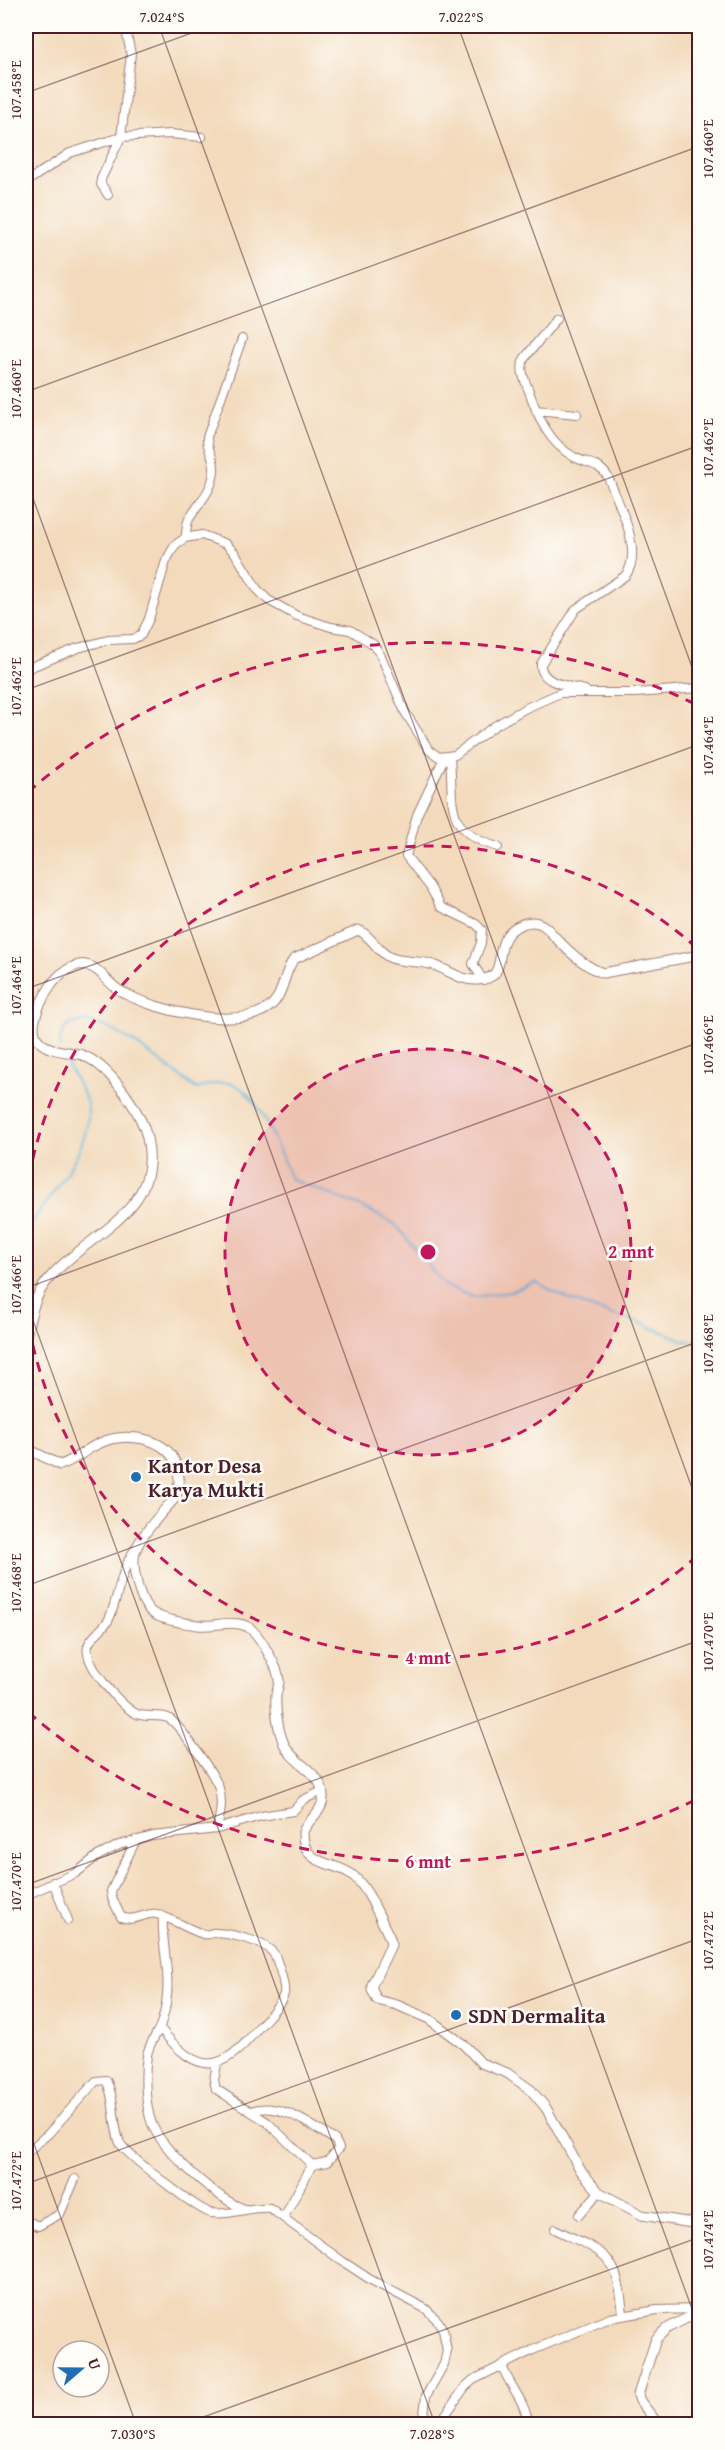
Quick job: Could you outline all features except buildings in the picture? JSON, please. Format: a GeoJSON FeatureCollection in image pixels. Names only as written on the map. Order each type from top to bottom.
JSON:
{"type":"FeatureCollection","features":[{"type":"Feature","properties":{"kind":"street"},"geometry":{"type":"LineString","coordinates":[[108,195],[101,184],[101,179],[121,137],[131,54],[125,26]]}},
{"type":"Feature","properties":{"kind":"street"},"geometry":{"type":"LineString","coordinates":[[26,182],[70,153],[121,137],[170,134],[202,138]]}},
{"type":"Feature","properties":{"kind":"street"},"geometry":{"type":"LineString","coordinates":[[557,318],[524,359],[522,366],[524,377],[548,434],[576,458],[592,462],[603,469],[608,477],[633,548],[630,571],[576,609],[541,664],[541,670],[546,678],[592,692]]}},
{"type":"Feature","properties":{"kind":"street"},"geometry":{"type":"LineString","coordinates":[[184,538],[189,519],[204,501],[213,476],[214,466],[207,448],[207,437],[242,339]]}},
{"type":"Feature","properties":{"kind":"street"},"geometry":{"type":"LineString","coordinates":[[536,410],[577,414]]}},
{"type":"Feature","properties":{"kind":"street"},"geometry":{"type":"LineString","coordinates":[[26,669],[78,648],[108,640],[134,639],[141,635],[149,620],[166,561],[175,545],[184,538],[202,535],[226,544],[235,552],[257,589],[282,608],[312,621],[350,630],[363,636],[381,656],[405,712],[423,741],[434,754],[447,758]]}},
{"type":"Feature","properties":{"kind":"street"},"geometry":{"type":"LineString","coordinates":[[483,980],[473,967],[481,943],[480,927],[441,907],[430,886],[406,856],[417,815],[447,758],[496,725],[560,693],[636,693],[699,688]]}},
{"type":"Feature","properties":{"kind":"street"},"geometry":{"type":"LineString","coordinates":[[447,758],[456,820],[477,841],[498,847]]}},
{"type":"Feature","properties":{"kind":"street"},"geometry":{"type":"LineString","coordinates":[[26,1335],[33,1303],[48,1280],[128,1209],[144,1189],[150,1173],[147,1138],[134,1105],[95,1062],[84,1056],[48,1047],[37,1040],[34,1032],[35,1017],[47,993],[58,977],[79,965],[93,968],[120,992],[179,1012],[214,1018],[248,1015],[265,1010],[278,997],[294,958],[358,930],[364,932],[387,956],[431,964],[470,980],[483,980],[494,975],[498,971],[503,938],[510,931],[530,922],[539,923],[547,928],[584,962],[594,970],[603,973],[699,955]]}},
{"type":"Feature","properties":{"kind":"street"},"geometry":{"type":"LineString","coordinates":[[26,1293],[33,1303]]}},
{"type":"Feature","properties":{"kind":"street"},"geometry":{"type":"LineString","coordinates":[[26,1448],[60,1465],[98,1443],[115,1438],[132,1438],[150,1441],[169,1453],[177,1468],[180,1487],[176,1497],[136,1548],[121,1577],[109,1620],[89,1643],[88,1656],[105,1684],[129,1708],[137,1714],[168,1718],[186,1736],[212,1773],[219,1788],[221,1805],[217,1829]]}},
{"type":"Feature","properties":{"kind":"street"},"geometry":{"type":"LineString","coordinates":[[136,1548],[134,1568],[138,1587],[144,1601],[155,1614],[202,1626],[246,1625],[255,1632],[273,1665],[279,1680],[276,1696],[277,1713],[284,1745],[293,1758],[312,1772],[322,1791],[321,1806],[304,1827],[303,1837],[314,1859],[352,1875],[357,1880],[390,1938],[391,1945],[372,1985],[377,2000],[397,2005],[429,2019],[464,2045],[481,2062],[507,2073],[526,2085],[546,2108],[580,2171],[599,2192],[642,2215],[699,2226]]}},
{"type":"Feature","properties":{"kind":"street"},"geometry":{"type":"LineString","coordinates":[[26,1894],[76,1873],[103,1853],[136,1840],[217,1829],[261,1816],[293,1811],[303,1800],[322,1791]]}},
{"type":"Feature","properties":{"kind":"street"},"geometry":{"type":"LineString","coordinates":[[136,1840],[112,1888],[112,1898],[124,1918],[132,1920],[152,1914],[205,1935],[216,1933],[259,1942],[276,1956],[284,1994],[236,2054],[217,2064],[208,2064],[184,2054],[174,2046],[160,2028]]}},
{"type":"Feature","properties":{"kind":"street"},"geometry":{"type":"LineString","coordinates":[[53,1882],[68,1920]]}},
{"type":"Feature","properties":{"kind":"street"},"geometry":{"type":"LineString","coordinates":[[163,1917],[167,1993],[160,2028],[147,2053],[146,2080],[151,2123],[159,2139],[196,2177],[228,2202],[245,2209]]}},
{"type":"Feature","properties":{"kind":"street"},"geometry":{"type":"LineString","coordinates":[[217,2064],[214,2080],[216,2089],[267,2122],[312,2165],[331,2160],[339,2148],[335,2140],[288,2114],[267,2109],[251,2111]]}},
{"type":"Feature","properties":{"kind":"street"},"geometry":{"type":"LineString","coordinates":[[26,2153],[48,2134],[96,2081],[103,2079],[108,2084],[123,2149],[200,2208],[217,2214],[245,2209],[270,2208],[342,2261],[371,2280],[426,2309],[438,2321],[443,2330],[447,2351],[444,2364],[426,2396],[423,2424]]}},
{"type":"Feature","properties":{"kind":"street"},"geometry":{"type":"LineString","coordinates":[[284,2217],[312,2165]]}},
{"type":"Feature","properties":{"kind":"street"},"geometry":{"type":"LineString","coordinates":[[26,2220],[38,2226],[60,2214],[75,2179]]}},
{"type":"Feature","properties":{"kind":"street"},"geometry":{"type":"LineString","coordinates":[[579,2216],[599,2192]]}},
{"type":"Feature","properties":{"kind":"street"},"geometry":{"type":"LineString","coordinates":[[555,2229],[602,2252],[610,2262],[620,2284],[623,2314]]}},
{"type":"Feature","properties":{"kind":"street"},"geometry":{"type":"LineString","coordinates":[[439,2424],[465,2387],[533,2350],[623,2314],[682,2308],[699,2310]]}},
{"type":"Feature","properties":{"kind":"street"},"geometry":{"type":"LineString","coordinates":[[658,2424],[638,2395],[656,2339],[666,2329],[699,2310]]}},
{"type":"Feature","properties":{"kind":"street"},"geometry":{"type":"LineString","coordinates":[[502,2366],[508,2382],[526,2409],[528,2424]]}},
{"type":"Feature","properties":{"kind":"waterway"},"geometry":{"type":"LineString","coordinates":[[60,1047],[64,1031],[72,1024],[85,1022],[101,1025],[136,1044],[197,1089],[221,1083],[240,1087],[249,1096],[267,1124],[291,1179],[360,1206],[395,1224],[445,1286],[473,1297],[510,1292],[536,1282],[561,1296],[591,1308],[640,1323],[686,1341],[700,1341]]}},
{"type":"Feature","properties":{"kind":"waterway"},"geometry":{"type":"LineString","coordinates":[[26,1229],[59,1186],[79,1150],[85,1133],[88,1116],[86,1100],[63,1055]]}},
{"type":"Feature","properties":{"kind":"place","name":"Kantor Desa Karya Mukti"},"geometry":{"type":"Point","coordinates":[136,1477]}},
{"type":"Feature","properties":{"kind":"place","name":"SDN Dermalita"},"geometry":{"type":"Point","coordinates":[456,2015]}}]}
